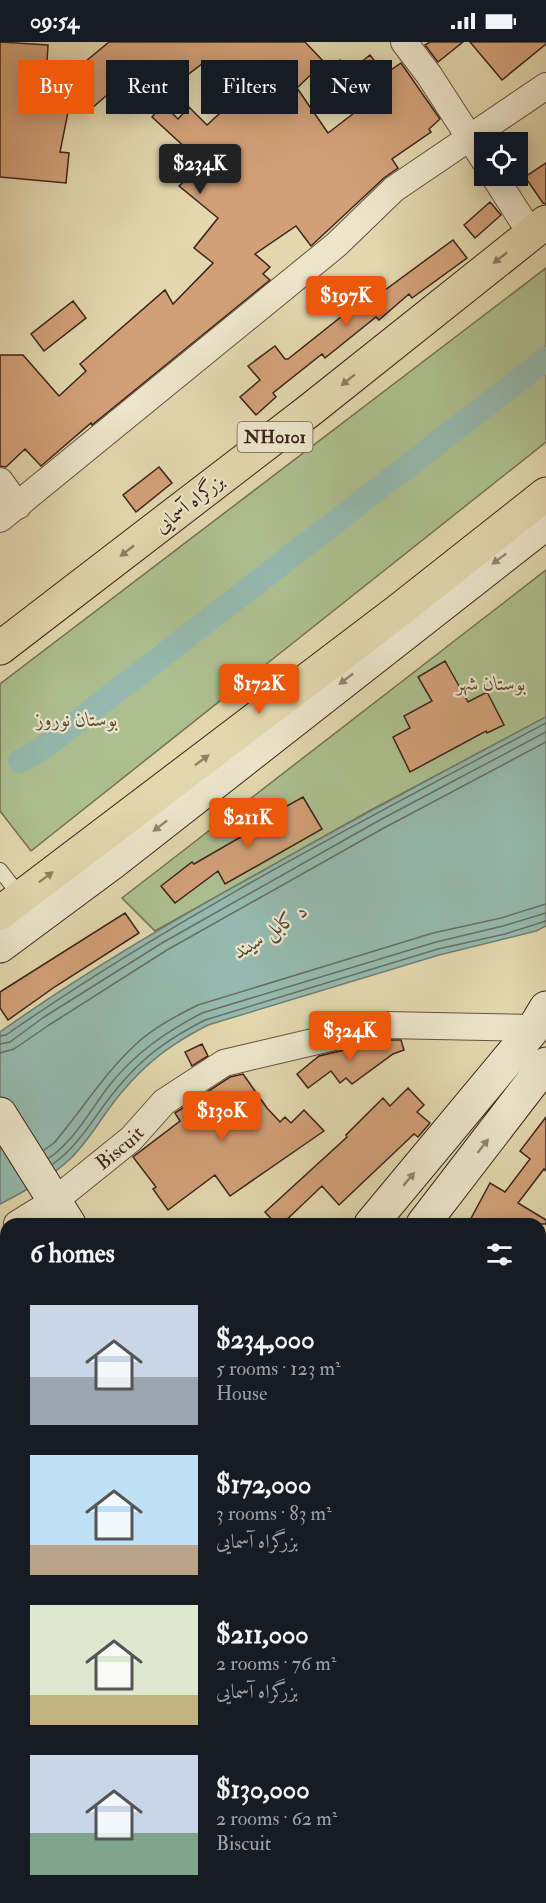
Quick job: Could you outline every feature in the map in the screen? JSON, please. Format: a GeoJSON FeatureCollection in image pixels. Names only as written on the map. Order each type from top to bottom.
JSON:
{"type":"FeatureCollection","features":[{"type":"Feature","properties":{"kind":"highway","name":"بزرگراه آسمایی"},"geometry":{"type":"LineString","coordinates":[[0,648],[310,410],[538,228]]}},
{"type":"Feature","properties":{"kind":"highway"},"geometry":{"type":"LineString","coordinates":[[10,905],[398,611],[546,494]]}},
{"type":"Feature","properties":{"kind":"main road"},"geometry":{"type":"LineString","coordinates":[[0,945],[112,863],[546,523]]}},
{"type":"Feature","properties":{"kind":"main road"},"geometry":{"type":"LineString","coordinates":[[376,1218],[540,1018]]}},
{"type":"Feature","properties":{"kind":"main road"},"geometry":{"type":"LineString","coordinates":[[428,1218],[546,1064]]}},
{"type":"Feature","properties":{"kind":"main road"},"geometry":{"type":"LineString","coordinates":[[0,1114],[56,1203]]}},
{"type":"Feature","properties":{"kind":"street"},"geometry":{"type":"LineString","coordinates":[[404,42],[429,75],[474,144]]}},
{"type":"Feature","properties":{"kind":"street"},"geometry":{"type":"LineString","coordinates":[[0,481],[9,513],[336,244],[394,189],[546,86]]}},
{"type":"Feature","properties":{"kind":"street"},"geometry":{"type":"LineString","coordinates":[[502,186],[538,228]]}},
{"type":"Feature","properties":{"kind":"street","name":"Biscuit"},"geometry":{"type":"LineString","coordinates":[[28,1218],[56,1203],[131,1139],[164,1102],[224,1063],[385,1025],[540,1018]]}},
{"type":"Feature","properties":{"kind":"lane"},"geometry":{"type":"LineString","coordinates":[[0,870],[10,905]]}},
{"type":"Feature","properties":{"kind":"green space","name":"بوستان نوروز"},"geometry":{"type":"Polygon","coordinates":[[[546,268],[546,442],[31,851],[0,811],[0,684],[546,268]]]}},
{"type":"Feature","properties":{"kind":"green space","name":"بوستان شهر"},"geometry":{"type":"Polygon","coordinates":[[[546,570],[546,717],[371,810],[155,931],[122,898],[546,570]]]}},
{"type":"Feature","properties":{"kind":"water","name":"د کابل سيند"},"geometry":{"type":"Polygon","coordinates":[[[546,717],[546,926],[536,931],[439,955],[208,1025],[171,1046],[151,1062],[114,1101],[84,1144],[63,1165],[36,1184],[0,1204],[0,1032],[95,969],[193,910],[366,813],[546,717]]]}},
{"type":"Feature","properties":{"kind":"building"},"geometry":{"type":"Polygon","coordinates":[[[0,42],[48,45],[47,60],[18,60],[18,114],[68,114],[60,152],[69,153],[66,183],[0,177],[0,42]]]}},
{"type":"Feature","properties":{"kind":"building"},"geometry":{"type":"Polygon","coordinates":[[[109,42],[305,42],[322,60],[310,60],[310,75],[298,87],[298,60],[201,60],[201,65],[189,74],[189,60],[106,60],[106,96],[94,106],[94,60],[87,60],[109,42]]]}},
{"type":"Feature","properties":{"kind":"building"},"geometry":{"type":"Polygon","coordinates":[[[430,42],[463,42],[438,62],[425,45],[430,42]]]}},
{"type":"Feature","properties":{"kind":"building"},"geometry":{"type":"Polygon","coordinates":[[[470,42],[546,42],[546,44],[502,80],[470,42]]]}},
{"type":"Feature","properties":{"kind":"building"},"geometry":{"type":"Polygon","coordinates":[[[370,55],[374,60],[364,60],[370,55]]]}},
{"type":"Feature","properties":{"kind":"building"},"geometry":{"type":"Polygon","coordinates":[[[401,63],[440,119],[429,129],[431,132],[392,159],[398,168],[384,178],[311,246],[296,226],[255,254],[270,267],[263,274],[270,280],[92,425],[91,423],[41,466],[25,449],[6,467],[0,466],[0,355],[23,355],[59,396],[86,371],[80,364],[165,290],[173,304],[213,263],[194,248],[218,218],[179,186],[203,164],[152,117],[155,114],[173,114],[178,119],[183,114],[189,114],[189,107],[207,125],[219,114],[298,114],[298,89],[310,107],[310,114],[315,114],[328,133],[353,114],[392,114],[392,69],[401,63]]]}},
{"type":"Feature","properties":{"kind":"building"},"geometry":{"type":"Polygon","coordinates":[[[546,163],[546,204],[528,181],[528,175],[546,163]]]}},
{"type":"Feature","properties":{"kind":"building"},"geometry":{"type":"Polygon","coordinates":[[[490,202],[501,215],[475,238],[464,225],[490,202]]]}},
{"type":"Feature","properties":{"kind":"building"},"geometry":{"type":"Polygon","coordinates":[[[453,240],[467,258],[412,298],[409,294],[379,320],[376,317],[325,358],[322,354],[273,393],[276,397],[256,415],[240,397],[260,380],[248,366],[275,346],[285,359],[288,359],[381,285],[385,290],[453,240]]]}},
{"type":"Feature","properties":{"kind":"building"},"geometry":{"type":"Polygon","coordinates":[[[73,301],[86,318],[44,351],[31,334],[73,301]]]}},
{"type":"Feature","properties":{"kind":"building"},"geometry":{"type":"Polygon","coordinates":[[[159,467],[172,483],[136,512],[123,495],[159,467]]]}},
{"type":"Feature","properties":{"kind":"building"},"geometry":{"type":"Polygon","coordinates":[[[445,661],[468,702],[487,692],[504,725],[487,733],[486,731],[410,772],[393,737],[410,728],[404,716],[432,701],[418,677],[445,661]]]}},
{"type":"Feature","properties":{"kind":"building"},"geometry":{"type":"Polygon","coordinates":[[[303,797],[322,829],[225,884],[218,871],[175,903],[161,886],[192,862],[194,864],[246,834],[244,830],[303,797]]]}},
{"type":"Feature","properties":{"kind":"building"},"geometry":{"type":"Polygon","coordinates":[[[125,913],[139,933],[8,1020],[0,1008],[0,992],[125,913]]]}},
{"type":"Feature","properties":{"kind":"building"},"geometry":{"type":"Polygon","coordinates":[[[387,1040],[401,1040],[404,1050],[393,1054],[352,1084],[346,1078],[340,1083],[331,1071],[308,1088],[297,1074],[319,1056],[387,1040]]]}},
{"type":"Feature","properties":{"kind":"building"},"geometry":{"type":"Polygon","coordinates":[[[202,1044],[208,1056],[192,1066],[185,1052],[202,1044]]]}},
{"type":"Feature","properties":{"kind":"building"},"geometry":{"type":"Polygon","coordinates":[[[243,1074],[280,1122],[285,1117],[291,1123],[304,1110],[324,1131],[230,1196],[215,1175],[168,1210],[153,1189],[156,1187],[133,1157],[180,1121],[175,1113],[230,1077],[243,1074]]]}},
{"type":"Feature","properties":{"kind":"building"},"geometry":{"type":"Polygon","coordinates":[[[408,1088],[424,1105],[417,1112],[430,1123],[418,1137],[414,1134],[339,1205],[322,1186],[288,1218],[270,1218],[265,1212],[347,1137],[346,1135],[383,1098],[390,1106],[408,1088]]]}},
{"type":"Feature","properties":{"kind":"building"},"geometry":{"type":"Polygon","coordinates":[[[546,1117],[546,1171],[544,1169],[518,1203],[543,1218],[471,1218],[490,1183],[505,1192],[530,1159],[520,1151],[546,1117]]]}},
{"type":"Feature","properties":{"kind":"waterway"},"geometry":{"type":"LineString","coordinates":[[20,761],[39,751],[546,359]]}}]}
